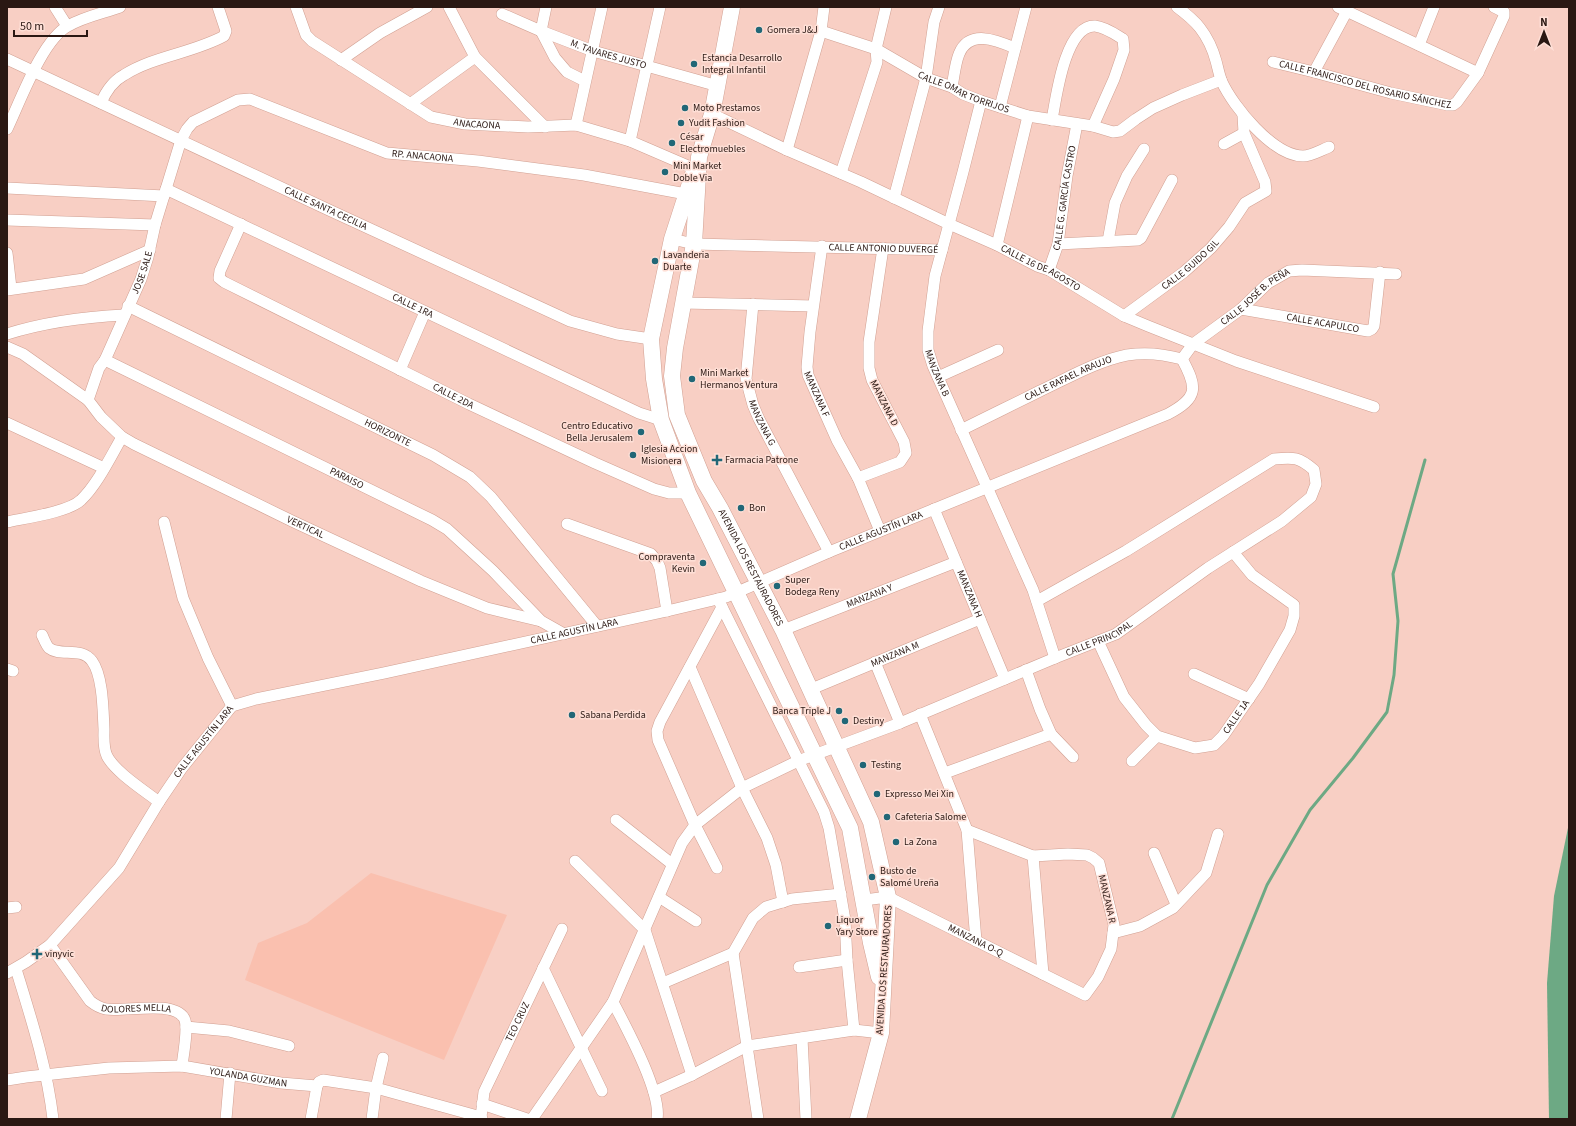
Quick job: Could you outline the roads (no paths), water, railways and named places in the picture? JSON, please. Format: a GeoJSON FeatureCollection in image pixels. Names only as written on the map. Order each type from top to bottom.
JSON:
{"type":"FeatureCollection","features":[{"type":"Feature","properties":{"kind":"street"},"geometry":{"type":"LineString","coordinates":[[55,7],[68,26]]}},
{"type":"Feature","properties":{"kind":"street"},"geometry":{"type":"LineString","coordinates":[[7,129],[34,71],[56,35],[68,26],[120,7]]}},
{"type":"Feature","properties":{"kind":"street"},"geometry":{"type":"LineString","coordinates":[[101,102],[106,91],[123,75],[137,68],[224,36],[226,31],[218,7]]}},
{"type":"Feature","properties":{"kind":"street","name":"ANACAONA"},"geometry":{"type":"LineString","coordinates":[[296,7],[306,35],[312,41],[431,117],[465,124],[528,127],[576,125],[697,163]]}},
{"type":"Feature","properties":{"kind":"street"},"geometry":{"type":"LineString","coordinates":[[341,60],[380,33],[427,7]]}},
{"type":"Feature","properties":{"kind":"street"},"geometry":{"type":"LineString","coordinates":[[449,7],[475,57],[545,127]]}},
{"type":"Feature","properties":{"kind":"street"},"geometry":{"type":"LineString","coordinates":[[546,7],[541,31],[559,65],[567,72],[585,81]]}},
{"type":"Feature","properties":{"kind":"street"},"geometry":{"type":"LineString","coordinates":[[576,125],[602,7]]}},
{"type":"Feature","properties":{"kind":"street"},"geometry":{"type":"LineString","coordinates":[[630,141],[660,7]]}},
{"type":"Feature","properties":{"kind":"street","name":"AVENIDA LOS RESTAURADORES"},"geometry":{"type":"LineString","coordinates":[[732,7],[712,114],[697,163],[694,244],[675,348],[672,376],[677,415],[704,481],[720,508],[783,630],[809,690],[837,745],[871,822],[888,897],[881,1033],[858,1119]]}},
{"type":"Feature","properties":{"kind":"street"},"geometry":{"type":"LineString","coordinates":[[787,150],[821,31],[824,7]]}},
{"type":"Feature","properties":{"kind":"street"},"geometry":{"type":"LineString","coordinates":[[841,173],[877,62],[876,49],[886,7]]}},
{"type":"Feature","properties":{"kind":"street"},"geometry":{"type":"LineString","coordinates":[[894,198],[926,78],[934,22],[939,7]]}},
{"type":"Feature","properties":{"kind":"street"},"geometry":{"type":"LineString","coordinates":[[1000,107],[1026,7]]}},
{"type":"Feature","properties":{"kind":"street"},"geometry":{"type":"LineString","coordinates":[[1177,7],[1200,27],[1216,59],[1221,80],[1233,101],[1243,115],[1271,142],[1289,152],[1305,156],[1329,147]]}},
{"type":"Feature","properties":{"kind":"street"},"geometry":{"type":"LineString","coordinates":[[1419,45],[1434,7]]}},
{"type":"Feature","properties":{"kind":"street"},"geometry":{"type":"LineString","coordinates":[[1314,72],[1350,10],[1478,74],[1504,16],[1502,10],[1494,7]]}},
{"type":"Feature","properties":{"kind":"street","name":"M. TAVARES JUSTO"},"geometry":{"type":"LineString","coordinates":[[502,14],[593,51],[718,86]]}},
{"type":"Feature","properties":{"kind":"street"},"geometry":{"type":"LineString","coordinates":[[1052,120],[1064,63],[1072,44],[1081,31],[1094,26],[1109,30],[1123,39],[1124,50],[1114,79],[1093,126]]}},
{"type":"Feature","properties":{"kind":"street","name":"CALLE OMAR TORRIJOS"},"geometry":{"type":"LineString","coordinates":[[821,31],[876,49],[926,78],[952,87],[962,94],[981,101],[1028,116],[1093,126],[1113,132],[1120,131],[1153,108],[1221,80]]}},
{"type":"Feature","properties":{"kind":"street"},"geometry":{"type":"LineString","coordinates":[[952,87],[958,54],[966,42],[975,38],[989,39],[1015,48]]}},
{"type":"Feature","properties":{"kind":"street"},"geometry":{"type":"LineString","coordinates":[[410,104],[475,57]]}},
{"type":"Feature","properties":{"kind":"street","name":"CALLE SANTA CECILIA"},"geometry":{"type":"LineString","coordinates":[[7,59],[570,321],[617,334],[651,339]]}},
{"type":"Feature","properties":{"kind":"street","name":"CALLE FRANCISCO DEL ROSARIO SÁNCHEZ"},"geometry":{"type":"LineString","coordinates":[[1273,62],[1391,94],[1448,105],[1453,105],[1457,102],[1478,74]]}},
{"type":"Feature","properties":{"kind":"street","name":"RP. ANACAONA"},"geometry":{"type":"LineString","coordinates":[[181,140],[193,122],[238,100],[250,99],[386,153],[478,161],[584,175],[686,194]]}},
{"type":"Feature","properties":{"kind":"street","name":"CALLE ANTONIO DUVERGÉ"},"geometry":{"type":"LineString","coordinates":[[672,239],[694,244],[942,250],[981,101]]}},
{"type":"Feature","properties":{"kind":"street","name":"CALLE 16 DE AGOSTO"},"geometry":{"type":"LineString","coordinates":[[712,114],[787,150],[841,173],[997,245],[1037,266],[1049,270],[1124,316],[1236,361],[1374,407]]}},
{"type":"Feature","properties":{"kind":"street"},"geometry":{"type":"LineString","coordinates":[[1224,144],[1244,133],[1243,115]]}},
{"type":"Feature","properties":{"kind":"street"},"geometry":{"type":"LineString","coordinates":[[997,245],[1028,116]]}},
{"type":"Feature","properties":{"kind":"street","name":"CALLE G. GARCÍA CASTRO"},"geometry":{"type":"LineString","coordinates":[[1049,270],[1058,244],[1067,176],[1077,124]]}},
{"type":"Feature","properties":{"kind":"street","name":"CALLE GUIDO GIL"},"geometry":{"type":"LineString","coordinates":[[1124,316],[1184,272],[1206,252],[1229,227],[1245,203],[1266,191],[1266,186],[1253,151],[1244,133]]}},
{"type":"Feature","properties":{"kind":"street","name":"JOSE SALE"},"geometry":{"type":"LineString","coordinates":[[88,400],[99,368],[105,360],[141,279],[150,250],[155,225],[181,140]]}},
{"type":"Feature","properties":{"kind":"street"},"geometry":{"type":"LineString","coordinates":[[1108,241],[1116,203],[1127,176],[1144,149]]}},
{"type":"Feature","properties":{"kind":"street"},"geometry":{"type":"LineString","coordinates":[[697,163],[672,239],[651,339],[654,379],[661,420],[688,492],[850,828],[871,942],[883,996]]}},
{"type":"Feature","properties":{"kind":"street"},"geometry":{"type":"LineString","coordinates":[[1058,244],[1135,241],[1141,238],[1172,180]]}},
{"type":"Feature","properties":{"kind":"street"},"geometry":{"type":"LineString","coordinates":[[7,188],[165,192]]}},
{"type":"Feature","properties":{"kind":"street","name":"CALLE 1RA"},"geometry":{"type":"LineString","coordinates":[[165,192],[241,224],[632,410],[661,420]]}},
{"type":"Feature","properties":{"kind":"street"},"geometry":{"type":"LineString","coordinates":[[7,220],[155,225]]}},
{"type":"Feature","properties":{"kind":"street","name":"CALLE 2DA"},"geometry":{"type":"LineString","coordinates":[[241,224],[220,271],[219,278],[224,282],[469,404],[588,460],[654,489],[669,493],[688,492]]}},
{"type":"Feature","properties":{"kind":"street","name":"MANZANA F"},"geometry":{"type":"LineString","coordinates":[[822,246],[813,306],[807,367],[808,375],[837,440],[858,478],[880,531]]}},
{"type":"Feature","properties":{"kind":"street","name":"MANZANA D"},"geometry":{"type":"LineString","coordinates":[[858,478],[900,462],[906,454],[904,442],[872,380],[869,368],[869,342],[883,248]]}},
{"type":"Feature","properties":{"kind":"street"},"geometry":{"type":"LineString","coordinates":[[7,253],[9,289],[84,279],[150,250]]}},
{"type":"Feature","properties":{"kind":"street","name":"MANZANA B"},"geometry":{"type":"LineString","coordinates":[[942,250],[935,276],[928,331],[928,350],[961,430],[988,487],[1037,601],[1054,658]]}},
{"type":"Feature","properties":{"kind":"street","name":"CALLE JOSÉ B. PEÑA"},"geometry":{"type":"LineString","coordinates":[[1182,359],[1193,344],[1241,309],[1268,283],[1289,272],[1302,270],[1380,272],[1396,274]]}},
{"type":"Feature","properties":{"kind":"street","name":"CALLE ACAPULCO"},"geometry":{"type":"LineString","coordinates":[[1241,309],[1368,331],[1374,326],[1380,272]]}},
{"type":"Feature","properties":{"kind":"street"},"geometry":{"type":"LineString","coordinates":[[684,303],[813,306]]}},
{"type":"Feature","properties":{"kind":"street","name":"MANZANA G"},"geometry":{"type":"LineString","coordinates":[[753,304],[746,379],[753,405],[829,552]]}},
{"type":"Feature","properties":{"kind":"street"},"geometry":{"type":"LineString","coordinates":[[7,334],[22,329],[126,310]]}},
{"type":"Feature","properties":{"kind":"street","name":"HORIZONTE"},"geometry":{"type":"LineString","coordinates":[[126,310],[434,455],[470,477],[491,497],[597,626]]}},
{"type":"Feature","properties":{"kind":"street"},"geometry":{"type":"LineString","coordinates":[[400,370],[425,312]]}},
{"type":"Feature","properties":{"kind":"street","name":"VERTICAL"},"geometry":{"type":"LineString","coordinates":[[7,347],[23,354],[88,400],[101,417],[122,438],[292,521],[421,581],[487,608],[541,621]]}},
{"type":"Feature","properties":{"kind":"street"},"geometry":{"type":"LineString","coordinates":[[938,377],[998,350]]}},
{"type":"Feature","properties":{"kind":"street","name":"CALLE RAFAEL ARAUJO"},"geometry":{"type":"LineString","coordinates":[[961,430],[1064,379],[1108,360],[1128,355],[1148,354],[1167,355],[1182,359]]}},
{"type":"Feature","properties":{"kind":"street","name":"CALLE AGUSTÍN LARA"},"geometry":{"type":"LineString","coordinates":[[10,971],[35,957],[50,945],[119,868],[159,802],[182,768],[232,706],[256,699],[666,611],[720,603],[737,592],[829,552],[1168,414],[1183,406],[1192,395],[1190,373],[1182,359]]}},
{"type":"Feature","properties":{"kind":"street","name":"PARAISO"},"geometry":{"type":"LineString","coordinates":[[105,360],[442,526],[493,571],[541,621],[564,634]]}},
{"type":"Feature","properties":{"kind":"street"},"geometry":{"type":"LineString","coordinates":[[7,423],[104,468]]}},
{"type":"Feature","properties":{"kind":"street"},"geometry":{"type":"LineString","coordinates":[[7,522],[69,508],[81,501],[104,468],[122,438]]}},
{"type":"Feature","properties":{"kind":"street","name":"CALLE PRINCIPAL"},"geometry":{"type":"LineString","coordinates":[[532,1119],[613,1002],[672,864],[682,843],[695,825],[742,788],[798,761],[837,745],[900,723],[1054,658],[1116,634],[1208,568],[1282,521],[1311,497],[1316,484],[1314,470],[1303,461],[1289,458],[1274,459],[1126,551],[1037,601]]}},
{"type":"Feature","properties":{"kind":"street","name":"MANZANA H"},"geometry":{"type":"LineString","coordinates":[[934,509],[1004,679]]}},
{"type":"Feature","properties":{"kind":"street"},"geometry":{"type":"LineString","coordinates":[[164,522],[183,598],[208,658],[232,706]]}},
{"type":"Feature","properties":{"kind":"street"},"geometry":{"type":"LineString","coordinates":[[567,524],[650,554],[657,561],[660,568],[666,611]]}},
{"type":"Feature","properties":{"kind":"street","name":"CALLE 1A"},"geometry":{"type":"LineString","coordinates":[[1098,641],[1124,697],[1146,725],[1157,736],[1195,748],[1214,745],[1223,736],[1249,699],[1290,630],[1294,616],[1294,605],[1252,575],[1233,552]]}},
{"type":"Feature","properties":{"kind":"street","name":"MANZANA Y"},"geometry":{"type":"LineString","coordinates":[[783,630],[956,562]]}},
{"type":"Feature","properties":{"kind":"street"},"geometry":{"type":"LineString","coordinates":[[716,868],[695,825],[658,740],[657,730],[690,667],[720,603]]}},
{"type":"Feature","properties":{"kind":"street"},"geometry":{"type":"LineString","coordinates":[[720,603],[826,818],[845,920],[847,960],[854,1030]]}},
{"type":"Feature","properties":{"kind":"street","name":"MANZANA M"},"geometry":{"type":"LineString","coordinates":[[809,690],[980,619]]}},
{"type":"Feature","properties":{"kind":"street"},"geometry":{"type":"LineString","coordinates":[[42,635],[48,647],[52,650],[82,653],[91,660],[95,666],[103,700],[104,744],[107,755],[113,764],[124,775],[159,802]]}},
{"type":"Feature","properties":{"kind":"street"},"geometry":{"type":"LineString","coordinates":[[875,662],[900,723]]}},
{"type":"Feature","properties":{"kind":"street"},"geometry":{"type":"LineString","coordinates":[[690,667],[742,788],[768,838],[776,865],[784,902]]}},
{"type":"Feature","properties":{"kind":"street"},"geometry":{"type":"LineString","coordinates":[[1026,670],[1051,734],[1073,757]]}},
{"type":"Feature","properties":{"kind":"street"},"geometry":{"type":"LineString","coordinates":[[1194,674],[1249,699]]}},
{"type":"Feature","properties":{"kind":"street"},"geometry":{"type":"LineString","coordinates":[[920,714],[967,830],[976,941]]}},
{"type":"Feature","properties":{"kind":"street"},"geometry":{"type":"LineString","coordinates":[[945,773],[1051,734]]}},
{"type":"Feature","properties":{"kind":"street"},"geometry":{"type":"LineString","coordinates":[[1132,761],[1157,736]]}},
{"type":"Feature","properties":{"kind":"street"},"geometry":{"type":"LineString","coordinates":[[616,820],[672,864]]}},
{"type":"Feature","properties":{"kind":"street","name":"MANZANA R"},"geometry":{"type":"LineString","coordinates":[[967,830],[1033,856],[1068,854],[1087,855],[1094,858],[1099,863],[1114,925],[1111,949],[1098,977],[1085,995]]}},
{"type":"Feature","properties":{"kind":"street"},"geometry":{"type":"LineString","coordinates":[[1113,933],[1140,926],[1173,908],[1206,873],[1218,834]]}},
{"type":"Feature","properties":{"kind":"street"},"geometry":{"type":"LineString","coordinates":[[1154,854],[1176,904]]}},
{"type":"Feature","properties":{"kind":"street"},"geometry":{"type":"LineString","coordinates":[[1033,856],[1044,974]]}},
{"type":"Feature","properties":{"kind":"street"},"geometry":{"type":"LineString","coordinates":[[575,861],[645,930],[692,1075]]}},
{"type":"Feature","properties":{"kind":"street"},"geometry":{"type":"LineString","coordinates":[[663,983],[733,953],[753,918],[766,907],[792,899],[841,894]]}},
{"type":"Feature","properties":{"kind":"street"},"geometry":{"type":"LineString","coordinates":[[659,897],[696,921]]}},
{"type":"Feature","properties":{"kind":"street"},"geometry":{"type":"LineString","coordinates":[[864,900],[888,897]]}},
{"type":"Feature","properties":{"kind":"street","name":"MANZANA O-Q"},"geometry":{"type":"LineString","coordinates":[[888,897],[1085,995]]}},
{"type":"Feature","properties":{"kind":"street","name":"TEO CRUZ"},"geometry":{"type":"LineString","coordinates":[[481,1118],[484,1092],[562,929]]}},
{"type":"Feature","properties":{"kind":"street","name":"DOLORES MELLA"},"geometry":{"type":"LineString","coordinates":[[50,945],[90,1001],[99,1007],[108,1009],[160,1008],[176,1011],[184,1018],[186,1027]]}},
{"type":"Feature","properties":{"kind":"street"},"geometry":{"type":"LineString","coordinates":[[733,953],[758,1119]]}},
{"type":"Feature","properties":{"kind":"street"},"geometry":{"type":"LineString","coordinates":[[799,967],[847,960]]}},
{"type":"Feature","properties":{"kind":"street"},"geometry":{"type":"LineString","coordinates":[[543,968],[602,1092]]}},
{"type":"Feature","properties":{"kind":"street"},"geometry":{"type":"LineString","coordinates":[[10,971],[34,1026],[47,1074],[53,1119]]}},
{"type":"Feature","properties":{"kind":"street"},"geometry":{"type":"LineString","coordinates":[[613,1002],[634,1043],[654,1092],[659,1112],[657,1119]]}},
{"type":"Feature","properties":{"kind":"street"},"geometry":{"type":"LineString","coordinates":[[182,1066],[186,1027],[229,1031],[289,1046]]}},
{"type":"Feature","properties":{"kind":"street"},"geometry":{"type":"LineString","coordinates":[[654,1092],[692,1075],[747,1046],[854,1030],[881,1033]]}},
{"type":"Feature","properties":{"kind":"street"},"geometry":{"type":"LineString","coordinates":[[802,1038],[806,1119]]}},
{"type":"Feature","properties":{"kind":"street"},"geometry":{"type":"LineString","coordinates":[[372,1119],[376,1088],[383,1058]]}},
{"type":"Feature","properties":{"kind":"street","name":"YOLANDA GUZMAN"},"geometry":{"type":"LineString","coordinates":[[7,1080],[47,1074],[109,1068],[182,1066],[230,1073],[281,1083],[317,1086],[319,1082],[323,1080],[376,1088],[481,1118]]}},
{"type":"Feature","properties":{"kind":"street"},"geometry":{"type":"LineString","coordinates":[[226,1119],[230,1073]]}},
{"type":"Feature","properties":{"kind":"street"},"geometry":{"type":"LineString","coordinates":[[311,1119],[317,1086]]}},
{"type":"Feature","properties":{"kind":"street"},"geometry":{"type":"LineString","coordinates":[[482,1104],[526,1119]]}},
{"type":"Feature","properties":{"kind":"waterway"},"geometry":{"type":"LineString","coordinates":[[1172,1119],[1267,885],[1310,810],[1353,758],[1387,712],[1394,675],[1398,621],[1393,574],[1425,460]]}},
{"type":"Feature","properties":{"kind":"place","name":"Gomera J&J"},"geometry":{"type":"Point","coordinates":[759,30]}},
{"type":"Feature","properties":{"kind":"place","name":"Estancia Desarrollo Integral Infantil"},"geometry":{"type":"Point","coordinates":[694,64]}},
{"type":"Feature","properties":{"kind":"place","name":"Moto Prestamos"},"geometry":{"type":"Point","coordinates":[685,108]}},
{"type":"Feature","properties":{"kind":"place","name":"Yudit Fashion"},"geometry":{"type":"Point","coordinates":[681,123]}},
{"type":"Feature","properties":{"kind":"place","name":"César Electromuebles"},"geometry":{"type":"Point","coordinates":[672,143]}},
{"type":"Feature","properties":{"kind":"place","name":"Mini Market Doble Via"},"geometry":{"type":"Point","coordinates":[665,172]}},
{"type":"Feature","properties":{"kind":"place","name":"Lavanderia Duarte"},"geometry":{"type":"Point","coordinates":[655,261]}},
{"type":"Feature","properties":{"kind":"place","name":"Mini Market Hermanos Ventura"},"geometry":{"type":"Point","coordinates":[692,379]}},
{"type":"Feature","properties":{"kind":"place","name":"Centro Educativo Bella Jerusalem"},"geometry":{"type":"Point","coordinates":[641,432]}},
{"type":"Feature","properties":{"kind":"place","name":"Iglesia Accion Misionera"},"geometry":{"type":"Point","coordinates":[633,455]}},
{"type":"Feature","properties":{"kind":"place","name":"Farmacia Patrone"},"geometry":{"type":"Point","coordinates":[717,460]}},
{"type":"Feature","properties":{"kind":"place","name":"Bon"},"geometry":{"type":"Point","coordinates":[741,508]}},
{"type":"Feature","properties":{"kind":"place","name":"Compraventa Kevin"},"geometry":{"type":"Point","coordinates":[703,563]}},
{"type":"Feature","properties":{"kind":"place","name":"Super Bodega Reny"},"geometry":{"type":"Point","coordinates":[777,586]}},
{"type":"Feature","properties":{"kind":"place","name":"Banca Triple J"},"geometry":{"type":"Point","coordinates":[839,711]}},
{"type":"Feature","properties":{"kind":"place","name":"Sabana Perdida"},"geometry":{"type":"Point","coordinates":[572,715]}},
{"type":"Feature","properties":{"kind":"place","name":"Destiny"},"geometry":{"type":"Point","coordinates":[845,721]}},
{"type":"Feature","properties":{"kind":"place","name":"Testing"},"geometry":{"type":"Point","coordinates":[863,765]}},
{"type":"Feature","properties":{"kind":"place","name":"Expresso Mei Xin"},"geometry":{"type":"Point","coordinates":[877,794]}},
{"type":"Feature","properties":{"kind":"place","name":"Cafeteria Salome"},"geometry":{"type":"Point","coordinates":[887,817]}},
{"type":"Feature","properties":{"kind":"place","name":"La Zona"},"geometry":{"type":"Point","coordinates":[896,842]}},
{"type":"Feature","properties":{"kind":"place","name":"Busto de Salomé Ureña"},"geometry":{"type":"Point","coordinates":[872,877]}},
{"type":"Feature","properties":{"kind":"place","name":"Liquor Yary Store"},"geometry":{"type":"Point","coordinates":[828,926]}},
{"type":"Feature","properties":{"kind":"place","name":"vinyvic"},"geometry":{"type":"Point","coordinates":[37,954]}}]}
